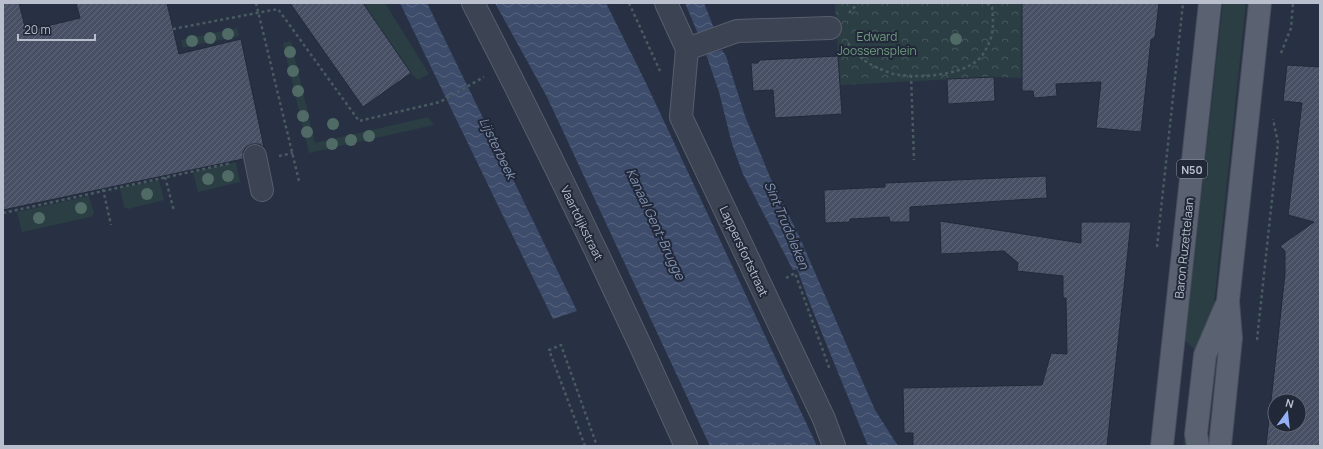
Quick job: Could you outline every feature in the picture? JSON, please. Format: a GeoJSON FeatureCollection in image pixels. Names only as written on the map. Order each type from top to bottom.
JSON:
{"type":"FeatureCollection","features":[{"type":"Feature","properties":{"kind":"main road","name":"Baron Ruzettelaan"},"geometry":{"type":"LineString","coordinates":[[1162,446],[1210,3]]}},
{"type":"Feature","properties":{"kind":"main road"},"geometry":{"type":"LineString","coordinates":[[1220,446],[1231,338],[1228,301],[1260,3]]}},
{"type":"Feature","properties":{"kind":"main road"},"geometry":{"type":"LineString","coordinates":[[1198,446],[1196,434],[1205,355],[1228,301]]}},
{"type":"Feature","properties":{"kind":"street","name":"Vaartdijkstraat"},"geometry":{"type":"LineString","coordinates":[[473,3],[526,107],[686,446]]}},
{"type":"Feature","properties":{"kind":"street"},"geometry":{"type":"LineString","coordinates":[[666,3],[703,44],[737,31],[838,34]]}},
{"type":"Feature","properties":{"kind":"street","name":"Lappersfortstraat"},"geometry":{"type":"LineString","coordinates":[[703,44],[681,117],[824,419],[834,446]]}},
{"type":"Feature","properties":{"kind":"street"},"geometry":{"type":"LineString","coordinates":[[255,158],[262,190]]}},
{"type":"Feature","properties":{"kind":"path"},"geometry":{"type":"LineString","coordinates":[[256,3],[299,181]]}},
{"type":"Feature","properties":{"kind":"path"},"geometry":{"type":"LineString","coordinates":[[629,3],[661,74]]}},
{"type":"Feature","properties":{"kind":"path"},"geometry":{"type":"LineString","coordinates":[[838,34],[854,51],[871,65],[900,75],[943,74],[969,67],[983,55],[994,29],[992,7],[987,3]]}},
{"type":"Feature","properties":{"kind":"path"},"geometry":{"type":"LineString","coordinates":[[1157,252],[1182,3]]}},
{"type":"Feature","properties":{"kind":"path"},"geometry":{"type":"LineString","coordinates":[[1280,55],[1291,28],[1293,3]]}},
{"type":"Feature","properties":{"kind":"path"},"geometry":{"type":"LineString","coordinates":[[172,29],[278,8],[359,121],[440,102],[472,84]]}},
{"type":"Feature","properties":{"kind":"path"},"geometry":{"type":"LineString","coordinates":[[911,75],[914,160]]}},
{"type":"Feature","properties":{"kind":"path"},"geometry":{"type":"LineString","coordinates":[[1256,345],[1278,143],[1273,114]]}},
{"type":"Feature","properties":{"kind":"path"},"geometry":{"type":"LineString","coordinates":[[3,213],[237,161],[293,153]]}},
{"type":"Feature","properties":{"kind":"path"},"geometry":{"type":"LineString","coordinates":[[165,177],[174,211]]}},
{"type":"Feature","properties":{"kind":"path"},"geometry":{"type":"LineString","coordinates":[[103,190],[111,226]]}},
{"type":"Feature","properties":{"kind":"path"},"geometry":{"type":"LineString","coordinates":[[790,275],[795,273],[830,371]]}},
{"type":"Feature","properties":{"kind":"path"},"geometry":{"type":"LineString","coordinates":[[585,446],[549,350],[561,345],[597,446]]}},
{"type":"Feature","properties":{"kind":"green space"},"geometry":{"type":"Polygon","coordinates":[[[363,3],[385,3],[429,74],[418,80],[411,73],[363,3]]]}},
{"type":"Feature","properties":{"kind":"green space","name":"Edward Joossensplein"},"geometry":{"type":"Polygon","coordinates":[[[835,3],[1022,3],[1022,78],[994,77],[840,85],[835,3]]]}},
{"type":"Feature","properties":{"kind":"green space"},"geometry":{"type":"Polygon","coordinates":[[[1223,3],[1246,3],[1211,332],[1193,446],[1183,446],[1195,350],[1185,340],[1223,3]]]}},
{"type":"Feature","properties":{"kind":"green space"},"geometry":{"type":"Polygon","coordinates":[[[237,28],[239,36],[183,48],[181,40],[237,28]]]}},
{"type":"Feature","properties":{"kind":"green space"},"geometry":{"type":"Polygon","coordinates":[[[291,41],[315,143],[428,117],[434,125],[309,153],[283,43],[291,41]]]}},
{"type":"Feature","properties":{"kind":"green space"},"geometry":{"type":"Polygon","coordinates":[[[236,162],[240,182],[198,192],[193,172],[236,162]]]}},
{"type":"Feature","properties":{"kind":"green space"},"geometry":{"type":"Polygon","coordinates":[[[159,180],[164,200],[128,209],[124,207],[120,188],[159,180]]]}},
{"type":"Feature","properties":{"kind":"green space"},"geometry":{"type":"Polygon","coordinates":[[[89,196],[94,213],[91,217],[22,232],[17,212],[89,196]]]}},
{"type":"Feature","properties":{"kind":"water"},"geometry":{"type":"Polygon","coordinates":[[[400,3],[427,3],[577,311],[553,319],[400,3]]]}},
{"type":"Feature","properties":{"kind":"water","name":"Kanaal Gent-Brugge"},"geometry":{"type":"Polygon","coordinates":[[[495,3],[606,3],[645,81],[817,446],[710,446],[547,97],[495,3]]]}},
{"type":"Feature","properties":{"kind":"water"},"geometry":{"type":"Polygon","coordinates":[[[685,3],[704,3],[715,31],[699,36],[685,3]]]}},
{"type":"Feature","properties":{"kind":"water","name":"Sint Trudoleken"},"geometry":{"type":"Polygon","coordinates":[[[722,50],[726,56],[745,116],[770,177],[799,236],[875,410],[898,446],[868,446],[808,299],[743,174],[732,144],[719,92],[706,54],[722,50]]]}},
{"type":"Feature","properties":{"kind":"pier"},"geometry":{"type":"Polygon","coordinates":[[[797,269],[830,359],[806,300],[791,271],[797,269]]]}},
{"type":"Feature","properties":{"kind":"building"},"geometry":{"type":"Polygon","coordinates":[[[3,3],[19,3],[26,31],[80,18],[76,3],[167,3],[179,54],[241,39],[264,147],[259,144],[252,144],[246,147],[243,152],[243,159],[3,210],[3,3]]]}},
{"type":"Feature","properties":{"kind":"building"},"geometry":{"type":"Polygon","coordinates":[[[290,3],[363,3],[411,73],[363,107],[290,3]]]}},
{"type":"Feature","properties":{"kind":"building"},"geometry":{"type":"Polygon","coordinates":[[[1022,3],[1159,3],[1155,37],[1151,40],[1141,132],[1096,128],[1101,82],[1056,84],[1057,96],[1034,98],[1033,91],[1022,91],[1022,3]]]}},
{"type":"Feature","properties":{"kind":"building"},"geometry":{"type":"Polygon","coordinates":[[[838,56],[842,114],[775,118],[773,90],[753,91],[751,63],[758,63],[760,60],[838,56]]]}},
{"type":"Feature","properties":{"kind":"building"},"geometry":{"type":"Polygon","coordinates":[[[1287,65],[1320,67],[1320,446],[1266,446],[1267,433],[1307,433],[1307,393],[1272,393],[1285,274],[1285,251],[1280,246],[1314,222],[1288,215],[1302,103],[1283,101],[1287,65]]]}},
{"type":"Feature","properties":{"kind":"building"},"geometry":{"type":"Polygon","coordinates":[[[994,77],[995,101],[948,104],[947,79],[994,77]]]}},
{"type":"Feature","properties":{"kind":"building"},"geometry":{"type":"Polygon","coordinates":[[[1046,176],[1047,198],[910,207],[910,222],[890,222],[889,217],[850,219],[850,222],[825,223],[824,190],[885,187],[885,183],[1046,176]]]}},
{"type":"Feature","properties":{"kind":"building"},"geometry":{"type":"Polygon","coordinates":[[[940,221],[1081,243],[1081,222],[1131,222],[1107,446],[913,446],[913,433],[904,433],[903,388],[1042,385],[1051,353],[1067,354],[1066,298],[1063,298],[1063,276],[1017,271],[1018,263],[1004,251],[941,254],[940,221]]]}},
{"type":"Feature","properties":{"kind":"water label","name":"Lijsterbeek"},"geometry":{"type":"Point","coordinates":[498,148]}}]}
